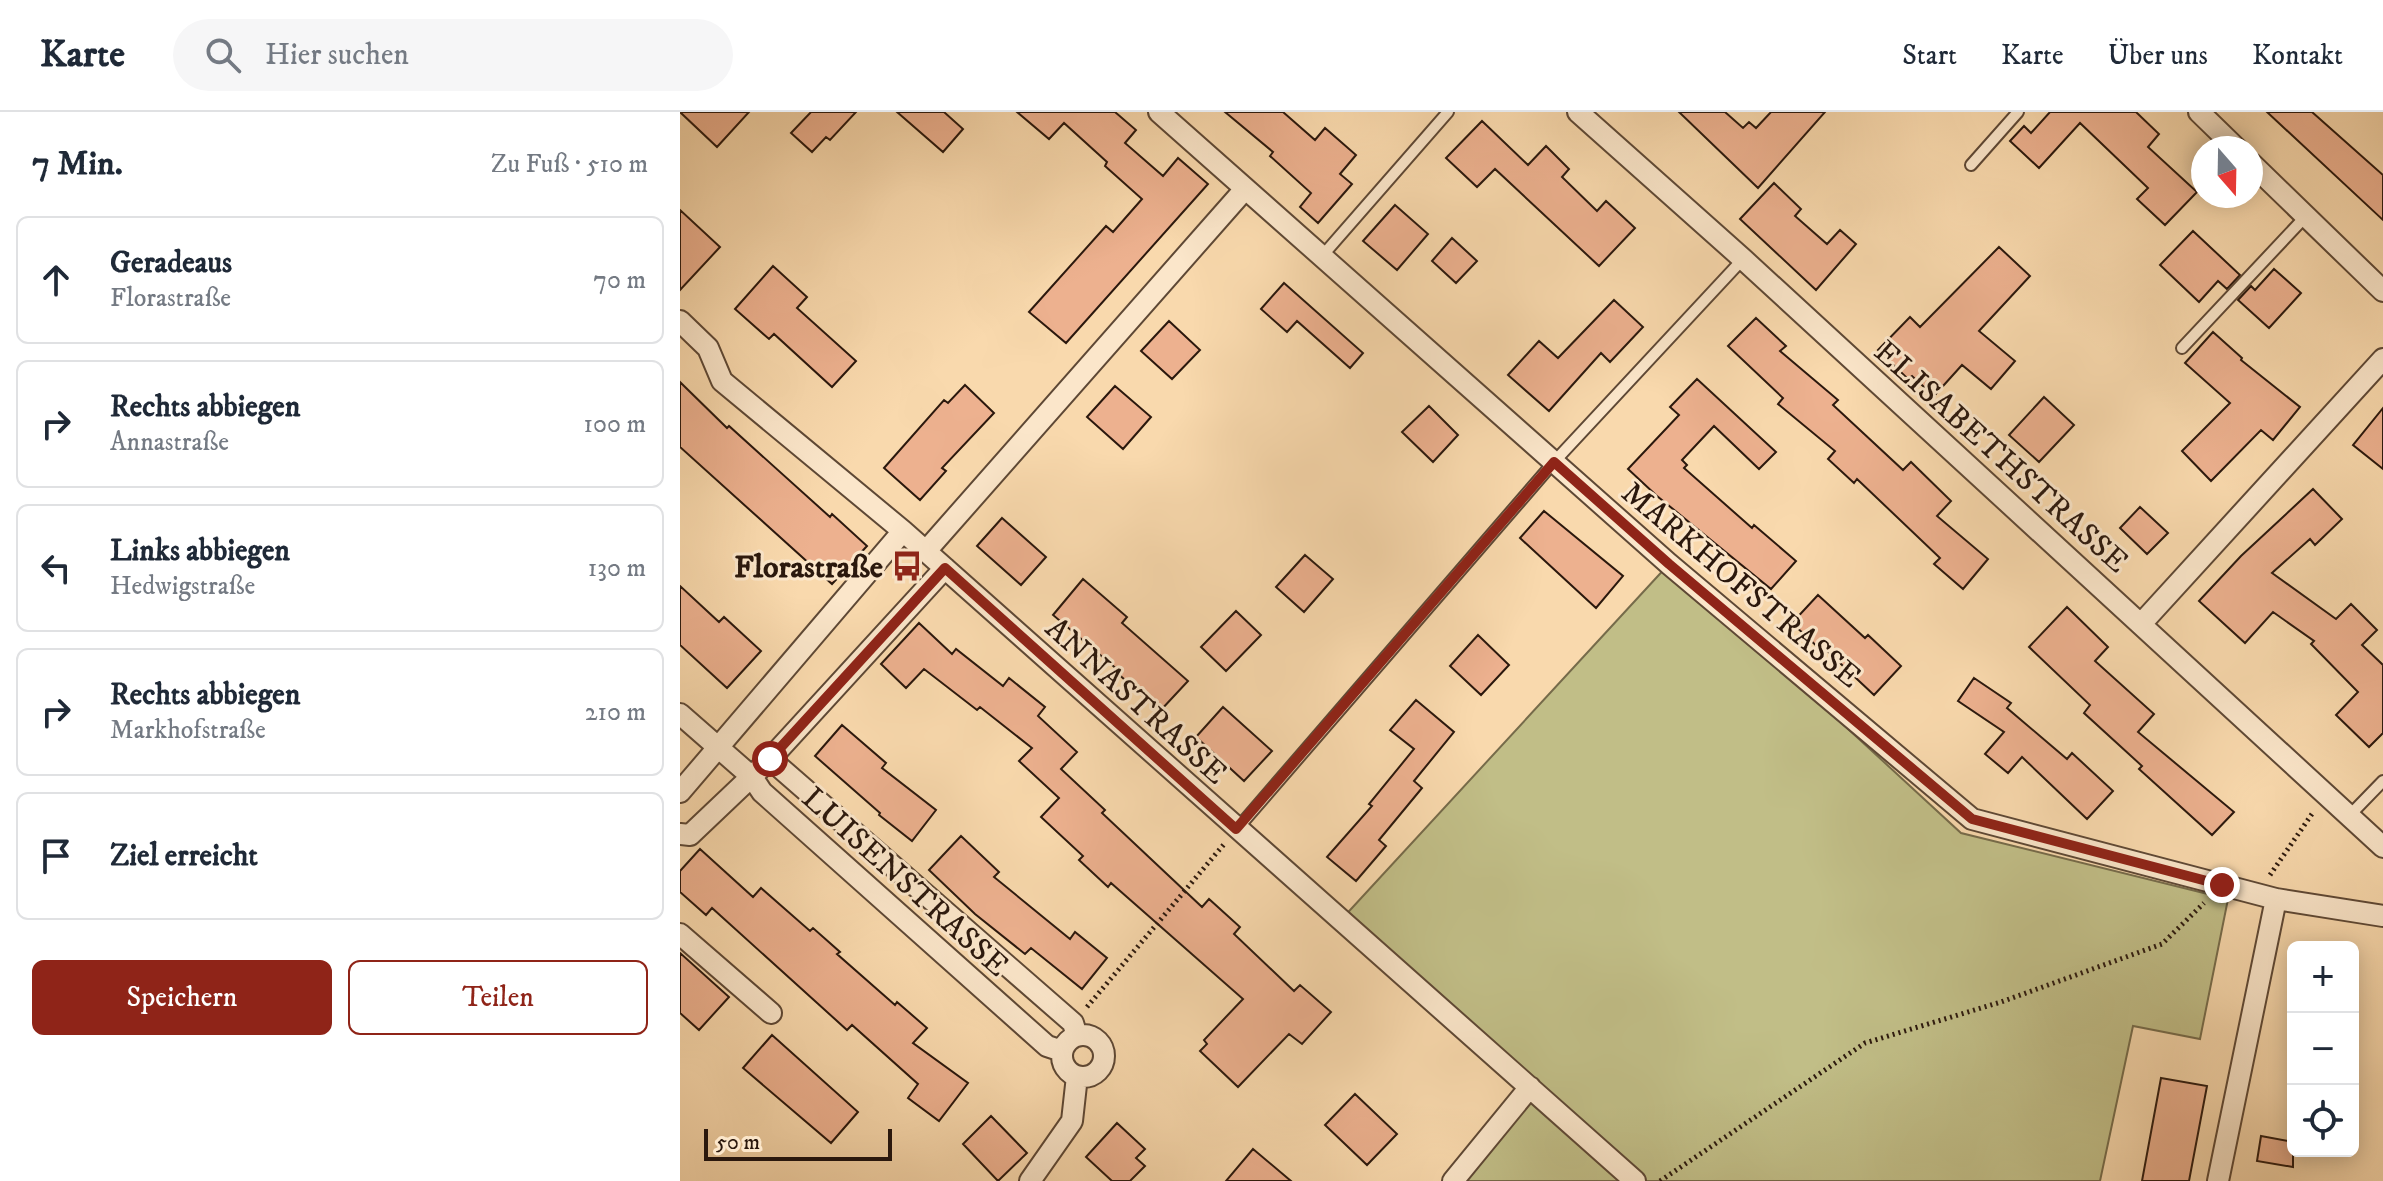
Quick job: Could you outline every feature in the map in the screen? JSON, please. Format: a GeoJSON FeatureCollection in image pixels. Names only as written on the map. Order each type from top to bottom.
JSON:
{"type":"FeatureCollection","features":[{"type":"Feature","properties":{"kind":"street","name":"MARKHOFSTRASSE"},"geometry":{"type":"LineString","coordinates":[[1159,112],[1669,564],[1972,819],[2266,897],[2383,916]]}},
{"type":"Feature","properties":{"kind":"street","name":"ELISABETHSTRASSE"},"geometry":{"type":"LineString","coordinates":[[1578,112],[1743,259],[2383,847]]}},
{"type":"Feature","properties":{"kind":"street"},"geometry":{"type":"LineString","coordinates":[[2199,112],[2224,136]]}},
{"type":"Feature","properties":{"kind":"street"},"geometry":{"type":"LineString","coordinates":[[2263,175],[2383,291]]}},
{"type":"Feature","properties":{"kind":"street"},"geometry":{"type":"LineString","coordinates":[[926,551],[1245,189]]}},
{"type":"Feature","properties":{"kind":"street","name":"ANNASTRASSE"},"geometry":{"type":"LineString","coordinates":[[680,321],[708,348],[722,381],[926,551],[1635,1181]]}},
{"type":"Feature","properties":{"kind":"street"},"geometry":{"type":"LineString","coordinates":[[2141,624],[2383,359]]}},
{"type":"Feature","properties":{"kind":"street"},"geometry":{"type":"LineString","coordinates":[[680,792],[903,531]]}},
{"type":"Feature","properties":{"kind":"street"},"geometry":{"type":"LineString","coordinates":[[680,834],[690,835],[770,759],[945,568]]}},
{"type":"Feature","properties":{"kind":"street","name":"LUISENSTRASSE"},"geometry":{"type":"LineString","coordinates":[[680,714],[752,777],[762,792],[1047,1046],[1071,1036],[1095,1039],[1104,1055],[1102,1065],[1095,1072],[1077,1076],[1068,1071],[1063,1061],[1071,1036]]}},
{"type":"Feature","properties":{"kind":"street","name":"LUISENSTRASSE"},"geometry":{"type":"LineString","coordinates":[[770,759],[1071,1036]]}},
{"type":"Feature","properties":{"kind":"street"},"geometry":{"type":"LineString","coordinates":[[2218,1181],[2266,897]]}},
{"type":"Feature","properties":{"kind":"street"},"geometry":{"type":"LineString","coordinates":[[680,934],[771,1013]]}},
{"type":"Feature","properties":{"kind":"street"},"geometry":{"type":"LineString","coordinates":[[1030,1181],[1072,1121],[1077,1076]]}},
{"type":"Feature","properties":{"kind":"street"},"geometry":{"type":"LineString","coordinates":[[1453,1181],[1530,1087]]}},
{"type":"Feature","properties":{"kind":"lane"},"geometry":{"type":"LineString","coordinates":[[1323,255],[1448,112]]}},
{"type":"Feature","properties":{"kind":"lane"},"geometry":{"type":"LineString","coordinates":[[1971,165],[2018,112]]}},
{"type":"Feature","properties":{"kind":"lane"},"geometry":{"type":"LineString","coordinates":[[2182,348],[2306,216]]}},
{"type":"Feature","properties":{"kind":"lane"},"geometry":{"type":"LineString","coordinates":[[1236,829],[1554,462],[1743,259]]}},
{"type":"Feature","properties":{"kind":"lane"},"geometry":{"type":"LineString","coordinates":[[2350,815],[2383,781]]}},
{"type":"Feature","properties":{"kind":"path"},"geometry":{"type":"LineString","coordinates":[[2266,897],[2326,794]]}},
{"type":"Feature","properties":{"kind":"path"},"geometry":{"type":"LineString","coordinates":[[1071,1036],[1236,829]]}},
{"type":"Feature","properties":{"kind":"path"},"geometry":{"type":"LineString","coordinates":[[1660,1181],[1865,1043],[2001,1002],[2162,944],[2222,885]]}},
{"type":"Feature","properties":{"kind":"shaded area"},"geometry":{"type":"Polygon","coordinates":[[[1669,564],[1961,833],[2228,899],[2200,1039],[2133,1026],[2100,1181],[1453,1181],[1530,1087],[1340,921],[1669,564]]]}},
{"type":"Feature","properties":{"kind":"building"},"geometry":{"type":"Polygon","coordinates":[[[680,112],[749,112],[717,147],[680,112]]]}},
{"type":"Feature","properties":{"kind":"building"},"geometry":{"type":"Polygon","coordinates":[[[811,112],[856,112],[830,140],[826,137],[812,152],[791,133],[811,112]]]}},
{"type":"Feature","properties":{"kind":"building"},"geometry":{"type":"Polygon","coordinates":[[[897,112],[944,112],[963,129],[943,152],[897,112]]]}},
{"type":"Feature","properties":{"kind":"building"},"geometry":{"type":"Polygon","coordinates":[[[1017,112],[1115,112],[1136,130],[1125,143],[1163,176],[1178,158],[1208,184],[1066,343],[1029,312],[1106,226],[1113,232],[1142,199],[1064,123],[1049,139],[1017,112]]]}},
{"type":"Feature","properties":{"kind":"building"},"geometry":{"type":"Polygon","coordinates":[[[1225,112],[1283,112],[1315,140],[1325,128],[1356,155],[1340,174],[1352,184],[1318,223],[1300,207],[1311,193],[1270,156],[1273,152],[1225,112]]]}},
{"type":"Feature","properties":{"kind":"building"},"geometry":{"type":"Polygon","coordinates":[[[1679,112],[1725,112],[1743,128],[1749,122],[1756,128],[1771,112],[1825,112],[1758,188],[1679,112]]]}},
{"type":"Feature","properties":{"kind":"building"},"geometry":{"type":"Polygon","coordinates":[[[2050,112],[2136,112],[2159,134],[2148,147],[2191,186],[2191,198],[2165,225],[2137,199],[2148,188],[2080,123],[2039,168],[2010,141],[2024,126],[2031,133],[2050,112]]]}},
{"type":"Feature","properties":{"kind":"building"},"geometry":{"type":"Polygon","coordinates":[[[2267,112],[2312,112],[2383,175],[2383,220],[2267,112]]]}},
{"type":"Feature","properties":{"kind":"building"},"geometry":{"type":"Polygon","coordinates":[[[1482,121],[1528,165],[1546,146],[1569,169],[1562,177],[1597,211],[1606,201],[1635,228],[1599,266],[1495,169],[1477,187],[1446,158],[1482,121]]]}},
{"type":"Feature","properties":{"kind":"building"},"geometry":{"type":"Polygon","coordinates":[[[1774,183],[1801,209],[1795,216],[1827,244],[1840,230],[1856,244],[1816,290],[1740,219],[1774,183]]]}},
{"type":"Feature","properties":{"kind":"building"},"geometry":{"type":"Polygon","coordinates":[[[1395,205],[1428,234],[1397,270],[1363,241],[1395,205]]]}},
{"type":"Feature","properties":{"kind":"building"},"geometry":{"type":"Polygon","coordinates":[[[680,210],[720,247],[680,290],[680,210]]]}},
{"type":"Feature","properties":{"kind":"building"},"geometry":{"type":"Polygon","coordinates":[[[2193,231],[2240,275],[2227,289],[2218,281],[2199,302],[2160,265],[2193,231]]]}},
{"type":"Feature","properties":{"kind":"building"},"geometry":{"type":"Polygon","coordinates":[[[1452,238],[1477,261],[1456,283],[1432,261],[1452,238]]]}},
{"type":"Feature","properties":{"kind":"building"},"geometry":{"type":"Polygon","coordinates":[[[1999,247],[2030,276],[1979,331],[2015,361],[1991,389],[1962,365],[1934,396],[1912,376],[1908,379],[1878,350],[1910,317],[1920,327],[1999,247]]]}},
{"type":"Feature","properties":{"kind":"building"},"geometry":{"type":"Polygon","coordinates":[[[773,266],[807,297],[797,308],[856,361],[832,387],[774,334],[769,339],[735,309],[773,266]]]}},
{"type":"Feature","properties":{"kind":"building"},"geometry":{"type":"Polygon","coordinates":[[[2274,269],[2301,293],[2269,328],[2238,300],[2251,286],[2255,290],[2274,269]]]}},
{"type":"Feature","properties":{"kind":"building"},"geometry":{"type":"Polygon","coordinates":[[[1284,283],[1363,353],[1350,368],[1297,321],[1287,332],[1261,309],[1284,283]]]}},
{"type":"Feature","properties":{"kind":"building"},"geometry":{"type":"Polygon","coordinates":[[[1614,300],[1643,327],[1610,362],[1601,353],[1549,411],[1508,375],[1539,341],[1558,358],[1614,300]]]}},
{"type":"Feature","properties":{"kind":"building"},"geometry":{"type":"Polygon","coordinates":[[[1756,318],[1786,346],[1780,351],[1838,400],[1833,405],[1903,470],[1911,462],[1951,501],[1937,516],[1988,559],[1963,589],[1934,564],[1940,558],[1857,479],[1854,483],[1828,459],[1835,451],[1778,404],[1783,398],[1728,346],[1756,318]]]}},
{"type":"Feature","properties":{"kind":"building"},"geometry":{"type":"Polygon","coordinates":[[[1169,321],[1200,350],[1172,379],[1141,351],[1169,321]]]}},
{"type":"Feature","properties":{"kind":"building"},"geometry":{"type":"Polygon","coordinates":[[[2213,332],[2241,360],[2300,407],[2273,440],[2261,430],[2211,481],[2182,451],[2230,403],[2185,363],[2213,332]]]}},
{"type":"Feature","properties":{"kind":"building"},"geometry":{"type":"Polygon","coordinates":[[[1697,379],[1776,452],[1759,469],[1714,426],[1682,460],[1687,465],[1684,468],[1752,528],[1754,525],[1796,561],[1771,589],[1628,469],[1679,415],[1670,407],[1697,379]]]}},
{"type":"Feature","properties":{"kind":"building"},"geometry":{"type":"Polygon","coordinates":[[[680,382],[727,428],[729,426],[867,546],[832,584],[680,447],[680,382]]]}},
{"type":"Feature","properties":{"kind":"building"},"geometry":{"type":"Polygon","coordinates":[[[965,385],[994,413],[942,468],[946,471],[920,500],[884,468],[944,400],[948,403],[965,385]]]}},
{"type":"Feature","properties":{"kind":"building"},"geometry":{"type":"Polygon","coordinates":[[[1115,386],[1151,417],[1123,449],[1087,417],[1115,386]]]}},
{"type":"Feature","properties":{"kind":"building"},"geometry":{"type":"Polygon","coordinates":[[[2044,397],[2074,425],[2039,462],[2009,435],[2044,397]]]}},
{"type":"Feature","properties":{"kind":"building"},"geometry":{"type":"Polygon","coordinates":[[[1429,406],[1458,435],[1433,462],[1402,432],[1429,406]]]}},
{"type":"Feature","properties":{"kind":"building"},"geometry":{"type":"Polygon","coordinates":[[[2383,408],[2383,469],[2353,445],[2383,408]]]}},
{"type":"Feature","properties":{"kind":"building"},"geometry":{"type":"Polygon","coordinates":[[[2313,489],[2342,519],[2315,545],[2310,539],[2272,573],[2336,619],[2351,604],[2377,630],[2362,645],[2383,665],[2383,733],[2369,747],[2336,715],[2358,692],[2311,644],[2314,641],[2273,612],[2245,643],[2199,601],[2241,556],[2313,489]]]}},
{"type":"Feature","properties":{"kind":"building"},"geometry":{"type":"Polygon","coordinates":[[[2140,507],[2168,533],[2147,554],[2120,528],[2140,507]]]}},
{"type":"Feature","properties":{"kind":"building"},"geometry":{"type":"Polygon","coordinates":[[[1544,511],[1623,576],[1596,608],[1520,538],[1544,511]]]}},
{"type":"Feature","properties":{"kind":"building"},"geometry":{"type":"Polygon","coordinates":[[[1002,518],[1046,557],[1021,585],[977,546],[1002,518]]]}},
{"type":"Feature","properties":{"kind":"building"},"geometry":{"type":"Polygon","coordinates":[[[1305,555],[1333,579],[1304,612],[1276,587],[1305,555]]]}},
{"type":"Feature","properties":{"kind":"building"},"geometry":{"type":"Polygon","coordinates":[[[1083,579],[1127,617],[1122,623],[1188,681],[1160,711],[1116,672],[1118,670],[1053,615],[1083,579]]]}},
{"type":"Feature","properties":{"kind":"building"},"geometry":{"type":"Polygon","coordinates":[[[680,586],[719,622],[724,617],[761,651],[727,688],[680,645],[680,586]]]}},
{"type":"Feature","properties":{"kind":"building"},"geometry":{"type":"Polygon","coordinates":[[[1818,595],[1901,666],[1874,695],[1792,623],[1818,595]]]}},
{"type":"Feature","properties":{"kind":"building"},"geometry":{"type":"Polygon","coordinates":[[[2067,607],[2108,647],[2095,661],[2154,714],[2138,732],[2234,812],[2212,835],[2139,769],[2142,766],[2084,713],[2090,705],[2029,647],[2067,607]]]}},
{"type":"Feature","properties":{"kind":"building"},"geometry":{"type":"Polygon","coordinates":[[[1236,611],[1261,635],[1226,671],[1201,647],[1236,611]]]}},
{"type":"Feature","properties":{"kind":"building"},"geometry":{"type":"Polygon","coordinates":[[[919,623],[952,654],[956,649],[1003,686],[1009,678],[1045,707],[1038,716],[1077,752],[1061,769],[1105,810],[1102,813],[1202,907],[1209,899],[1240,927],[1234,934],[1294,991],[1300,985],[1331,1012],[1302,1044],[1289,1034],[1238,1087],[1200,1051],[1207,1044],[1204,1040],[1243,999],[1111,883],[1108,887],[1079,860],[1083,856],[1041,817],[1059,798],[1019,761],[1032,748],[924,669],[906,688],[881,664],[919,623]]]}},
{"type":"Feature","properties":{"kind":"building"},"geometry":{"type":"Polygon","coordinates":[[[1478,635],[1509,665],[1481,695],[1450,666],[1478,635]]]}},
{"type":"Feature","properties":{"kind":"building"},"geometry":{"type":"Polygon","coordinates":[[[1974,678],[2011,703],[2007,708],[2067,759],[2072,753],[2113,791],[2087,819],[2022,757],[2008,773],[1985,754],[2004,732],[1958,701],[1974,678]]]}},
{"type":"Feature","properties":{"kind":"building"},"geometry":{"type":"Polygon","coordinates":[[[1416,700],[1454,732],[1414,781],[1422,788],[1379,840],[1386,846],[1356,881],[1327,857],[1372,806],[1369,804],[1414,749],[1390,730],[1416,700]]]}},
{"type":"Feature","properties":{"kind":"building"},"geometry":{"type":"Polygon","coordinates":[[[1223,707],[1272,751],[1244,781],[1196,737],[1223,707]]]}},
{"type":"Feature","properties":{"kind":"building"},"geometry":{"type":"Polygon","coordinates":[[[842,725],[886,763],[882,768],[936,810],[912,841],[815,756],[842,725]]]}},
{"type":"Feature","properties":{"kind":"building"},"geometry":{"type":"Polygon","coordinates":[[[961,836],[999,872],[994,877],[1070,939],[1075,932],[1107,958],[1082,989],[1031,948],[1025,954],[975,914],[929,870],[961,836]]]}},
{"type":"Feature","properties":{"kind":"building"},"geometry":{"type":"Polygon","coordinates":[[[700,849],[753,897],[761,888],[810,931],[813,928],[840,952],[837,954],[895,1005],[897,1002],[927,1028],[913,1043],[968,1083],[939,1121],[908,1098],[918,1084],[852,1025],[847,1030],[712,908],[706,915],[680,892],[680,871],[700,849]]]}},
{"type":"Feature","properties":{"kind":"building"},"geometry":{"type":"Polygon","coordinates":[[[680,953],[729,997],[699,1030],[680,1013],[680,953]]]}},
{"type":"Feature","properties":{"kind":"building"},"geometry":{"type":"Polygon","coordinates":[[[772,1035],[858,1112],[831,1143],[743,1068],[772,1035]]]}},
{"type":"Feature","properties":{"kind":"building"},"geometry":{"type":"Polygon","coordinates":[[[2161,1078],[2207,1086],[2189,1181],[2142,1181],[2161,1078]]]}},
{"type":"Feature","properties":{"kind":"building"},"geometry":{"type":"Polygon","coordinates":[[[1355,1094],[1397,1134],[1367,1165],[1325,1125],[1355,1094]]]}},
{"type":"Feature","properties":{"kind":"building"},"geometry":{"type":"Polygon","coordinates":[[[991,1116],[1027,1153],[998,1181],[963,1144],[991,1116]]]}},
{"type":"Feature","properties":{"kind":"building"},"geometry":{"type":"Polygon","coordinates":[[[1117,1123],[1145,1149],[1136,1158],[1145,1166],[1130,1181],[1112,1181],[1086,1157],[1117,1123]]]}},
{"type":"Feature","properties":{"kind":"building"},"geometry":{"type":"Polygon","coordinates":[[[2261,1136],[2287,1141],[2287,1157],[2293,1157],[2293,1167],[2257,1161],[2261,1136]]]}},
{"type":"Feature","properties":{"kind":"building"},"geometry":{"type":"Polygon","coordinates":[[[1253,1149],[1291,1181],[1226,1181],[1253,1149]]]}},
{"type":"Feature","properties":{"kind":"place","name":"Florastraße"},"geometry":{"type":"Point","coordinates":[907,566]}},
{"type":"Feature","properties":{"kind":"route"},"geometry":{"type":"LineString","coordinates":[[770,759],[945,568],[1236,829],[1554,462],[1669,564],[1972,819],[2222,885]]}}]}
